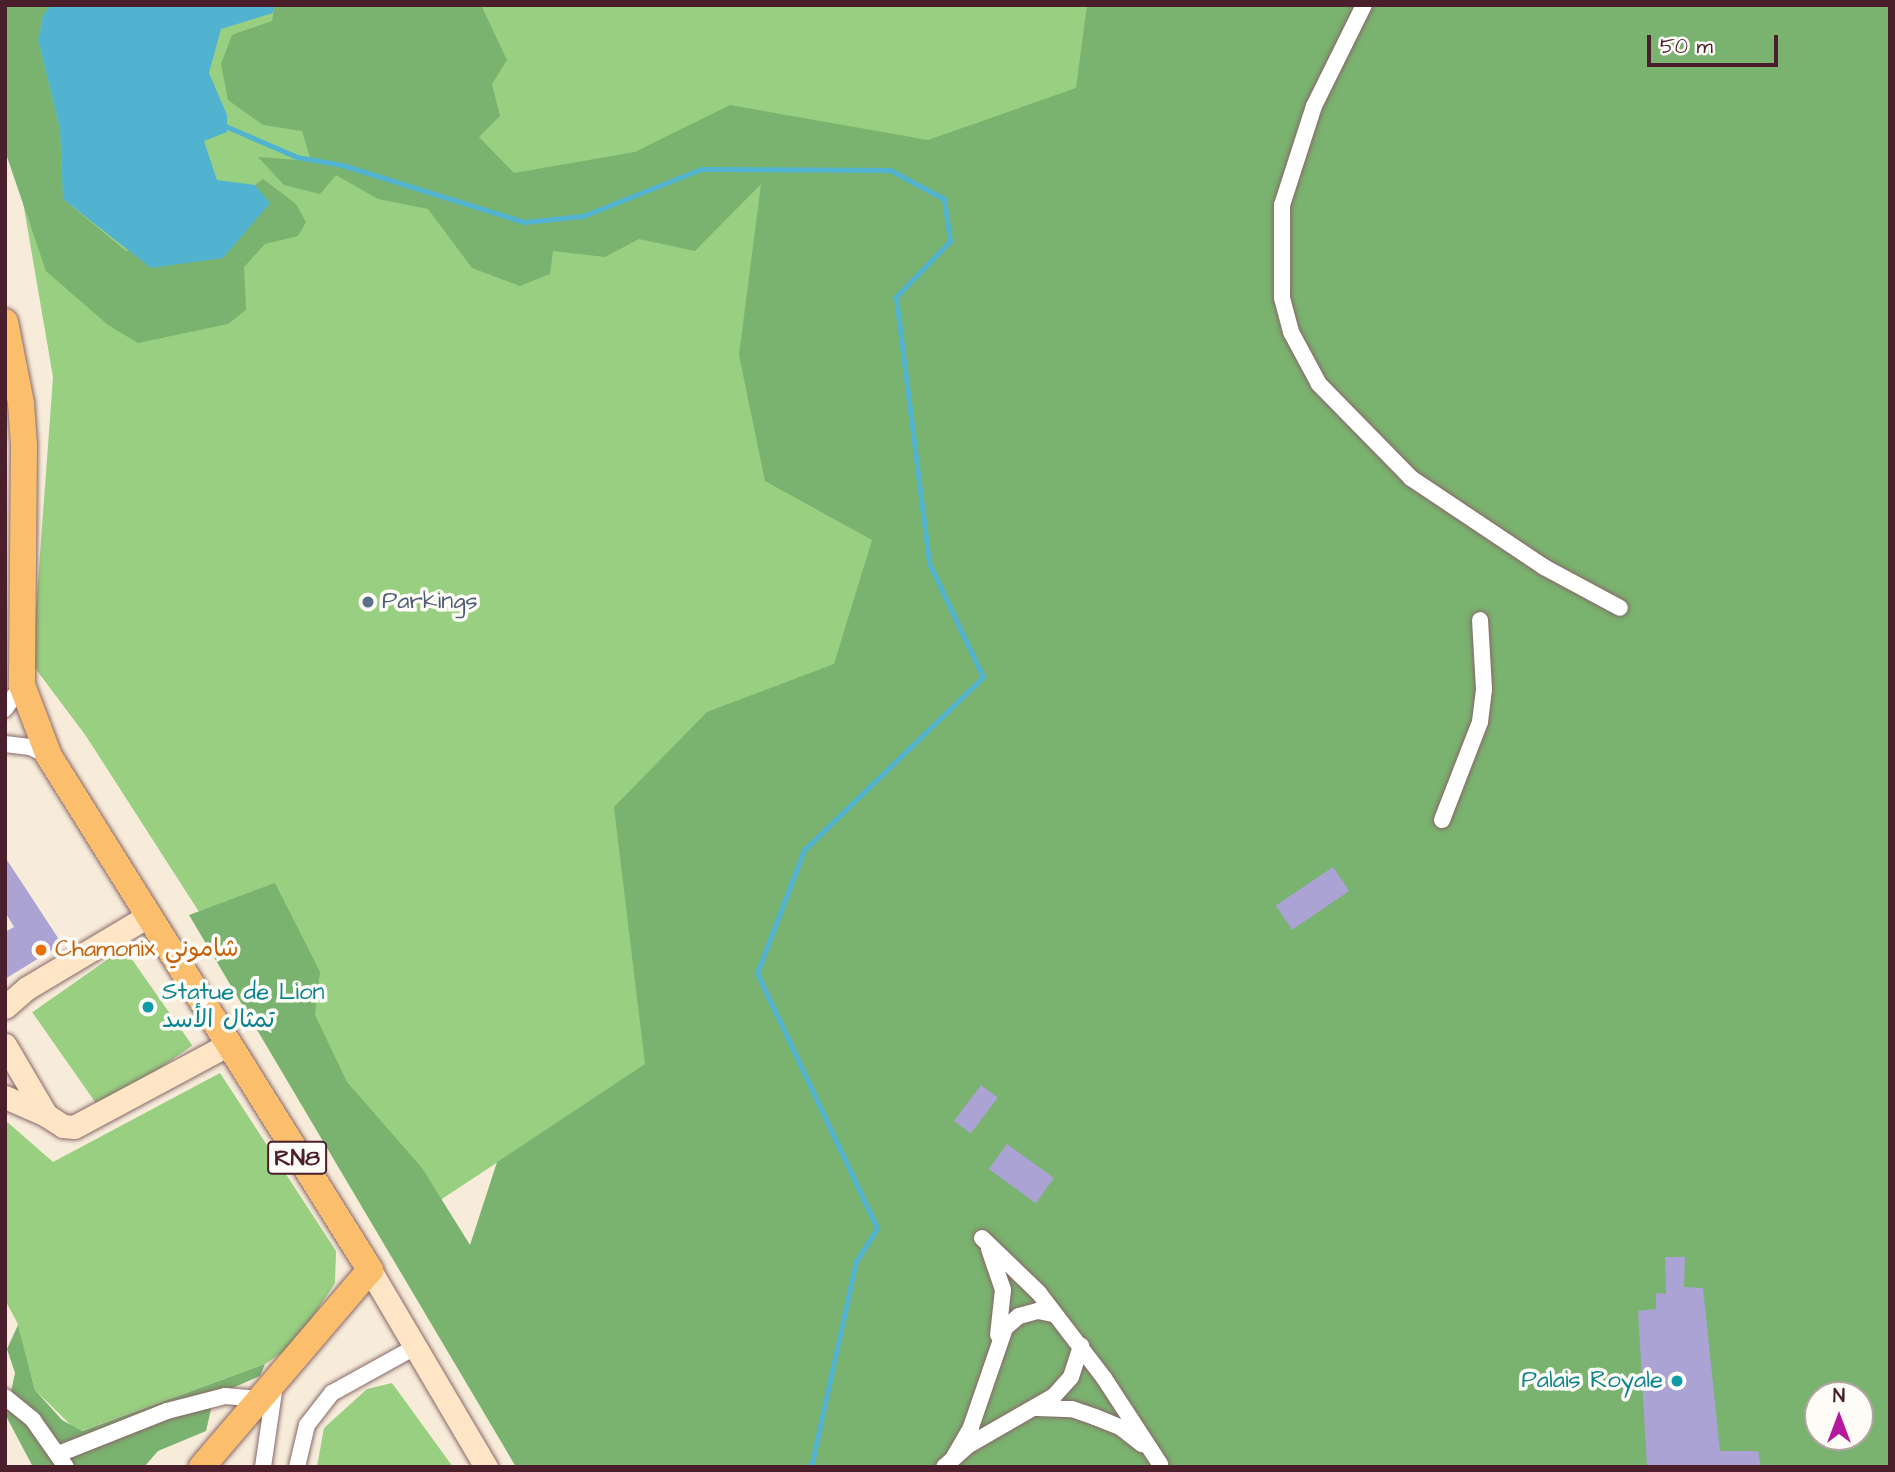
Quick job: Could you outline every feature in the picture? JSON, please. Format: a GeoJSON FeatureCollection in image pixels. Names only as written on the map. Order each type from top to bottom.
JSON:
{"type":"FeatureCollection","features":[{"type":"Feature","properties":{"kind":"main road","name":"RN8"},"geometry":{"type":"LineString","coordinates":[[5,322],[21,402],[13,500],[22,685],[49,755],[227,1045],[370,1270]]}},
{"type":"Feature","properties":{"kind":"main road"},"geometry":{"type":"LineString","coordinates":[[5,1007],[27,988],[148,916]]}},
{"type":"Feature","properties":{"kind":"main road"},"geometry":{"type":"LineString","coordinates":[[5,1045],[46,1115]]}},
{"type":"Feature","properties":{"kind":"main road"},"geometry":{"type":"LineString","coordinates":[[5,1097],[46,1115],[63,1126],[89,1122],[227,1045]]}},
{"type":"Feature","properties":{"kind":"main road"},"geometry":{"type":"LineString","coordinates":[[202,1467],[370,1270],[486,1467]]}},
{"type":"Feature","properties":{"kind":"street"},"geometry":{"type":"LineString","coordinates":[[1364,5],[1314,106],[1282,205],[1282,298],[1291,332],[1320,384],[1411,478],[1544,567],[1619,608]]}},
{"type":"Feature","properties":{"kind":"street"},"geometry":{"type":"LineString","coordinates":[[1442,820],[1462,777],[1480,722],[1484,689],[1480,621]]}},
{"type":"Feature","properties":{"kind":"street"},"geometry":{"type":"LineString","coordinates":[[5,709],[22,685]]}},
{"type":"Feature","properties":{"kind":"street"},"geometry":{"type":"LineString","coordinates":[[5,744],[30,747],[49,755]]}},
{"type":"Feature","properties":{"kind":"street"},"geometry":{"type":"LineString","coordinates":[[949,1462],[971,1427],[996,1344],[1003,1290],[999,1269],[982,1238],[1021,1274],[1080,1346],[1160,1464],[1120,1427],[1072,1409],[1036,1408]]}},
{"type":"Feature","properties":{"kind":"street"},"geometry":{"type":"LineString","coordinates":[[996,1344],[1005,1328],[1019,1316],[1038,1311],[1054,1314]]}},
{"type":"Feature","properties":{"kind":"street"},"geometry":{"type":"LineString","coordinates":[[949,1462],[1036,1408],[1071,1377],[1080,1346]]}},
{"type":"Feature","properties":{"kind":"street"},"geometry":{"type":"LineString","coordinates":[[298,1467],[307,1425],[332,1393],[415,1347]]}},
{"type":"Feature","properties":{"kind":"street"},"geometry":{"type":"LineString","coordinates":[[5,1396],[64,1460],[167,1410],[225,1396],[268,1391],[263,1467]]}},
{"type":"Feature","properties":{"kind":"green space"},"geometry":{"type":"Polygon","coordinates":[[[5,5],[1087,5],[1068,238],[1890,5],[1890,1467],[1841,1451],[1874,1451],[1874,1381],[1804,1381],[1804,1439],[646,1064],[401,1226],[86,736],[32,664],[53,377],[5,97],[5,5]]]}},
{"type":"Feature","properties":{"kind":"green space"},"geometry":{"type":"Polygon","coordinates":[[[5,5],[51,5],[43,15],[38,40],[60,129],[63,199],[126,251],[270,204],[255,185],[263,179],[296,204],[306,222],[298,236],[265,244],[244,267],[246,310],[228,324],[138,343],[108,325],[46,271],[5,151],[5,5]]]}},
{"type":"Feature","properties":{"kind":"green space"},"geometry":{"type":"Polygon","coordinates":[[[275,5],[481,5],[507,60],[492,84],[500,116],[479,137],[514,173],[635,152],[730,105],[928,140],[1076,88],[1087,5],[1890,5],[1890,1467],[516,1467],[189,915],[275,883],[320,972],[315,1015],[347,1082],[422,1168],[470,1245],[497,1162],[645,1064],[614,807],[707,712],[834,664],[872,540],[765,481],[739,355],[761,184],[695,251],[639,239],[605,257],[553,251],[550,274],[520,286],[472,268],[428,209],[378,199],[336,175],[320,194],[284,185],[258,157],[311,161],[302,131],[263,125],[228,100],[221,64],[232,35],[272,21],[275,5]]]}},
{"type":"Feature","properties":{"kind":"green space"},"geometry":{"type":"Polygon","coordinates":[[[124,948],[192,1045],[101,1110],[32,1012],[124,948]]]}},
{"type":"Feature","properties":{"kind":"green space"},"geometry":{"type":"Polygon","coordinates":[[[220,1073],[336,1251],[335,1283],[295,1344],[265,1364],[78,1432],[35,1390],[17,1322],[5,1300],[5,1120],[53,1162],[220,1073]]]}},
{"type":"Feature","properties":{"kind":"green space"},"geometry":{"type":"Polygon","coordinates":[[[18,1325],[35,1390],[62,1420],[82,1431],[265,1364],[260,1376],[214,1396],[206,1431],[158,1451],[144,1467],[33,1467],[6,1416],[15,1373],[7,1349],[18,1325]]]}},
{"type":"Feature","properties":{"kind":"green space"},"geometry":{"type":"Polygon","coordinates":[[[392,1383],[453,1467],[317,1467],[324,1428],[367,1389],[392,1383]]]}},
{"type":"Feature","properties":{"kind":"water"},"geometry":{"type":"Polygon","coordinates":[[[51,5],[275,5],[273,13],[221,29],[209,73],[227,115],[227,132],[204,141],[217,180],[255,185],[270,203],[223,258],[151,268],[63,199],[60,129],[38,40],[43,15],[51,5]]]}},
{"type":"Feature","properties":{"kind":"building"},"geometry":{"type":"Polygon","coordinates":[[[5,857],[62,944],[5,979],[5,932],[14,927],[5,912],[5,857]]]}},
{"type":"Feature","properties":{"kind":"building"},"geometry":{"type":"Polygon","coordinates":[[[1333,867],[1349,891],[1292,930],[1276,906],[1333,867]]]}},
{"type":"Feature","properties":{"kind":"building"},"geometry":{"type":"Polygon","coordinates":[[[981,1085],[998,1098],[971,1134],[954,1121],[981,1085]]]}},
{"type":"Feature","properties":{"kind":"building"},"geometry":{"type":"Polygon","coordinates":[[[1007,1144],[1054,1178],[1036,1203],[989,1169],[1007,1144]]]}},
{"type":"Feature","properties":{"kind":"building","name":"Palais Royale"},"geometry":{"type":"Polygon","coordinates":[[[1665,1257],[1685,1257],[1684,1287],[1703,1288],[1720,1451],[1758,1451],[1761,1467],[1647,1467],[1638,1311],[1656,1309],[1656,1293],[1666,1294],[1665,1257]]]}},
{"type":"Feature","properties":{"kind":"waterway"},"geometry":{"type":"LineString","coordinates":[[223,125],[297,157],[342,165],[524,222],[583,216],[701,169],[890,170],[944,199],[950,241],[896,297],[929,563],[983,677],[804,850],[757,973],[877,1228],[856,1261],[811,1467]]}},
{"type":"Feature","properties":{"kind":"place","name":"Parkings"},"geometry":{"type":"Point","coordinates":[368,602]}},
{"type":"Feature","properties":{"kind":"place","name":"Chamonix شاموني"},"geometry":{"type":"Point","coordinates":[41,950]}},
{"type":"Feature","properties":{"kind":"place","name":"Statue de Lion تمثال الأسد"},"geometry":{"type":"Point","coordinates":[148,1007]}},
{"type":"Feature","properties":{"kind":"place","name":"Palais Royale"},"geometry":{"type":"Point","coordinates":[1677,1381]}}]}
